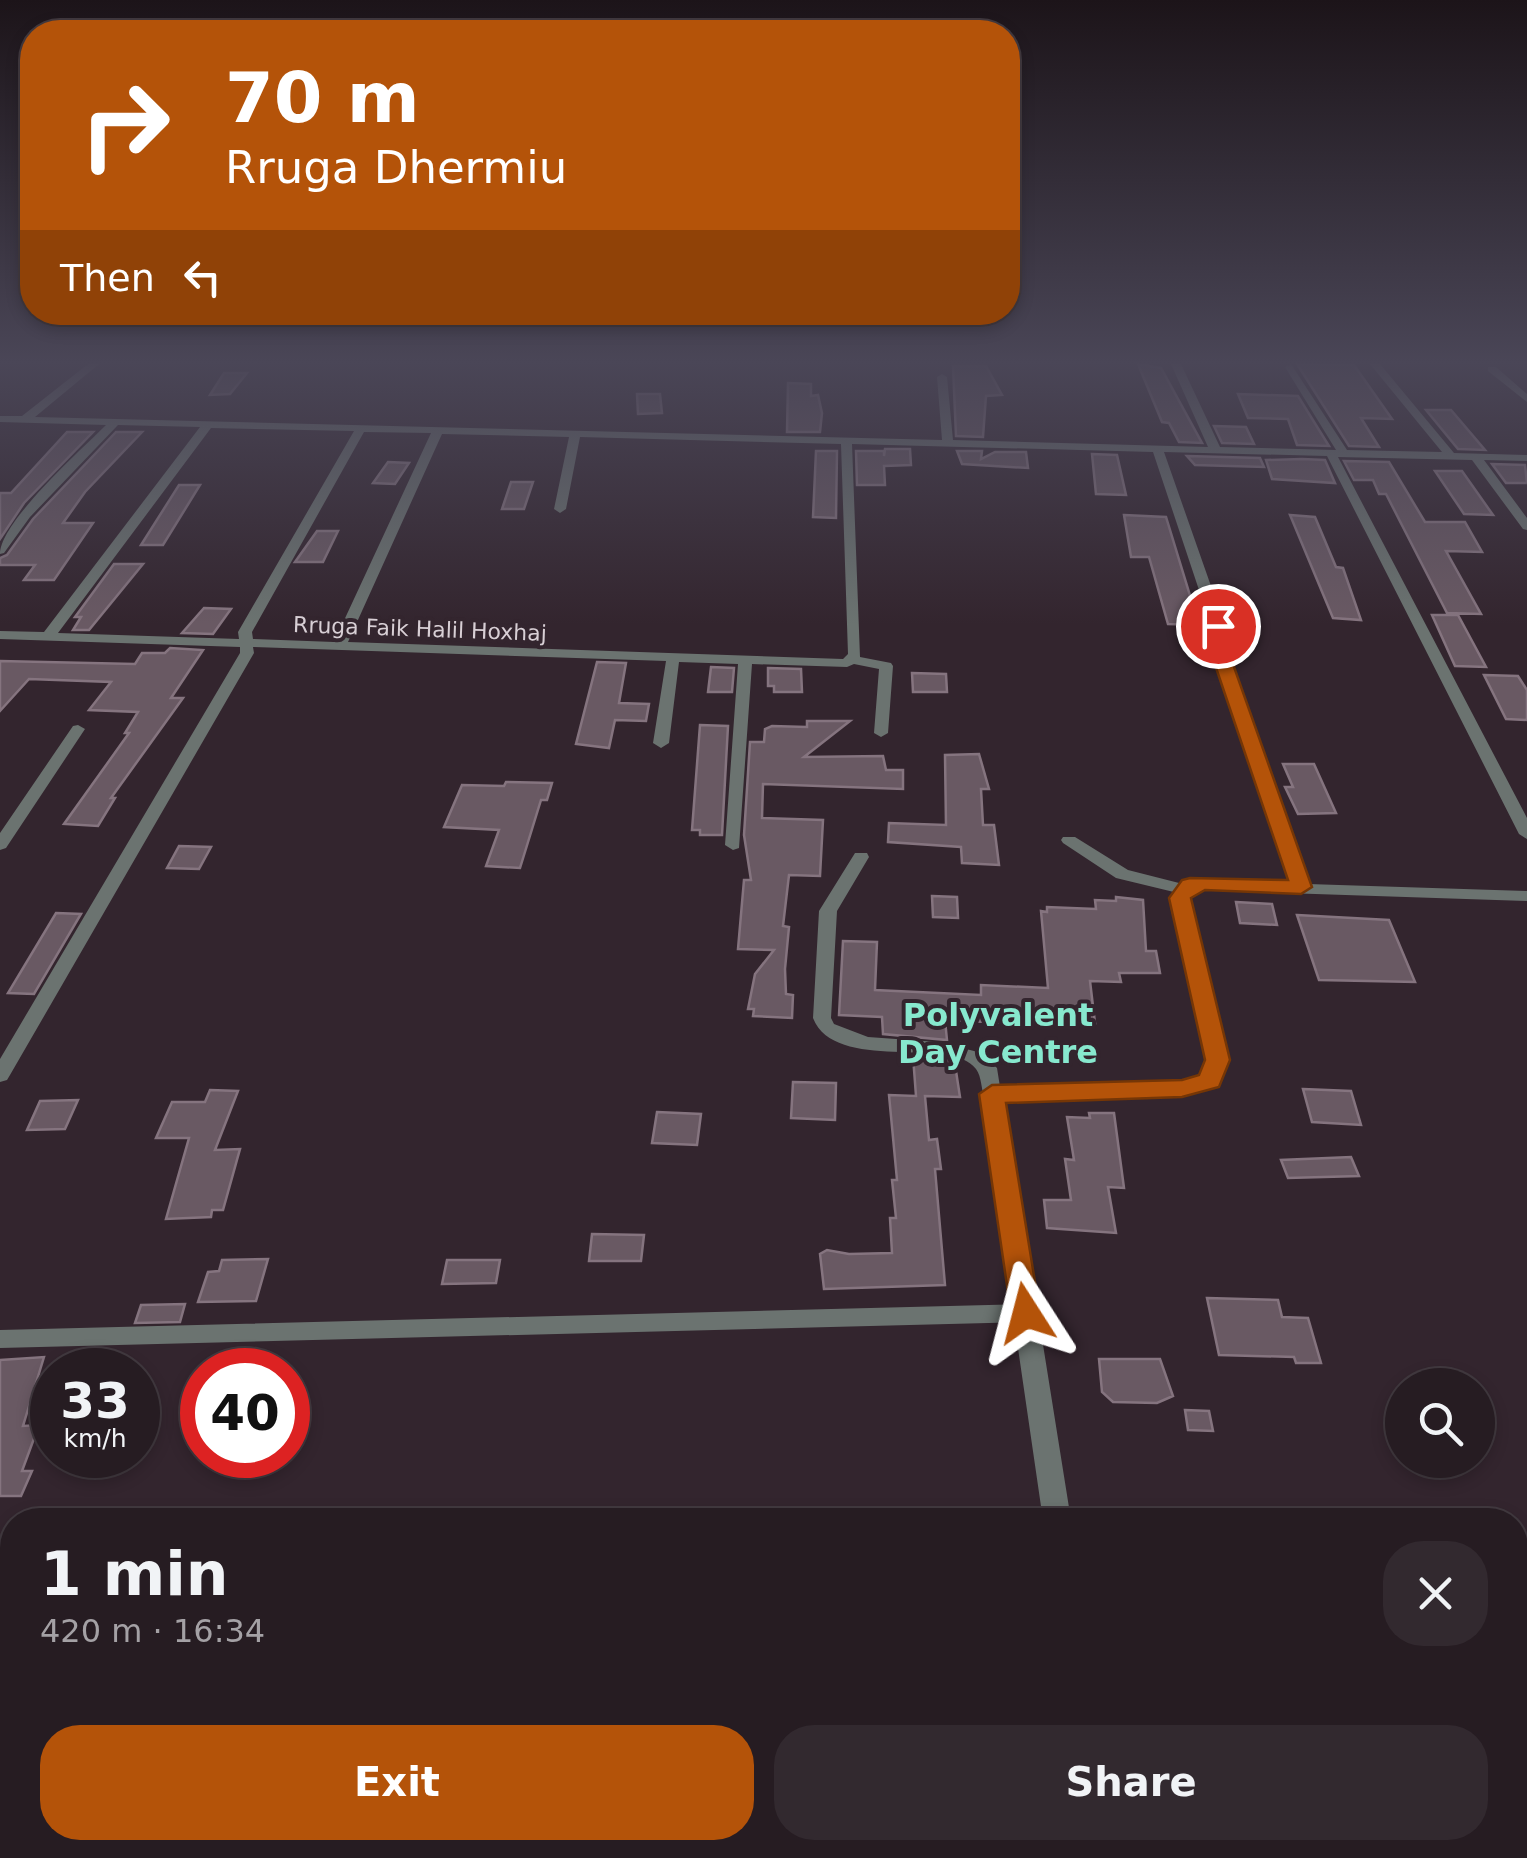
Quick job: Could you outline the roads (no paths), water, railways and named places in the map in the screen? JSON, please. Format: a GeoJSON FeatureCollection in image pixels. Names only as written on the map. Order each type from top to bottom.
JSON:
{"type":"FeatureCollection","features":[{"type":"Feature","properties":{"kind":"street"},"geometry":{"type":"LineString","coordinates":[[0,550],[26,514],[87,451]]}},
{"type":"Feature","properties":{"kind":"street"},"geometry":{"type":"LineString","coordinates":[[47,638],[188,451]]}},
{"type":"Feature","properties":{"kind":"street"},"geometry":{"type":"LineString","coordinates":[[0,1075],[236,672],[246,646],[245,632],[348,451]]}},
{"type":"Feature","properties":{"kind":"street"},"geometry":{"type":"LineString","coordinates":[[339,646],[429,451]]}},
{"type":"Feature","properties":{"kind":"street"},"geometry":{"type":"LineString","coordinates":[[560,509],[572,451]]}},
{"type":"Feature","properties":{"kind":"street"},"geometry":{"type":"LineString","coordinates":[[846,451],[846,662],[886,666],[881,733]]}},
{"type":"Feature","properties":{"kind":"street"},"geometry":{"type":"LineString","coordinates":[[1159,451],[1218,626],[1219,650],[1301,887]]}},
{"type":"Feature","properties":{"kind":"street"},"geometry":{"type":"LineString","coordinates":[[1284,451],[1527,458]]}},
{"type":"Feature","properties":{"kind":"street"},"geometry":{"type":"LineString","coordinates":[[1447,451],[1451,456]]}},
{"type":"Feature","properties":{"kind":"street"},"geometry":{"type":"LineString","coordinates":[[1337,452],[1527,834]]}},
{"type":"Feature","properties":{"kind":"street"},"geometry":{"type":"LineString","coordinates":[[1476,456],[1527,526]]}},
{"type":"Feature","properties":{"kind":"street"},"geometry":{"type":"LineString","coordinates":[[0,654],[7,636]]}},
{"type":"Feature","properties":{"kind":"street","name":"Rruga Faik Halil Hoxhaj"},"geometry":{"type":"LineString","coordinates":[[7,636],[846,662]]}},
{"type":"Feature","properties":{"kind":"street"},"geometry":{"type":"LineString","coordinates":[[661,743],[673,658]]}},
{"type":"Feature","properties":{"kind":"street"},"geometry":{"type":"LineString","coordinates":[[734,845],[745,661]]}},
{"type":"Feature","properties":{"kind":"street"},"geometry":{"type":"LineString","coordinates":[[0,844],[78,729]]}},
{"type":"Feature","properties":{"kind":"street"},"geometry":{"type":"LineString","coordinates":[[1068,840],[1122,874],[1184,889],[1205,883],[1527,896]]}},
{"type":"Feature","properties":{"kind":"street"},"geometry":{"type":"LineString","coordinates":[[861,857],[828,911],[822,1018],[826,1028],[873,1047],[967,1053],[987,1068],[1055,1508]]}},
{"type":"Feature","properties":{"kind":"street"},"geometry":{"type":"LineString","coordinates":[[992,1094],[1182,1088],[1210,1081],[1218,1060],[1179,906],[1184,889]]}},
{"type":"Feature","properties":{"kind":"street"},"geometry":{"type":"LineString","coordinates":[[0,1340],[1026,1313]]}},
{"type":"Feature","properties":{"kind":"district","name":"Polyvalent Day Centre"},"geometry":{"type":"Point","coordinates":[998,1034]}}]}
